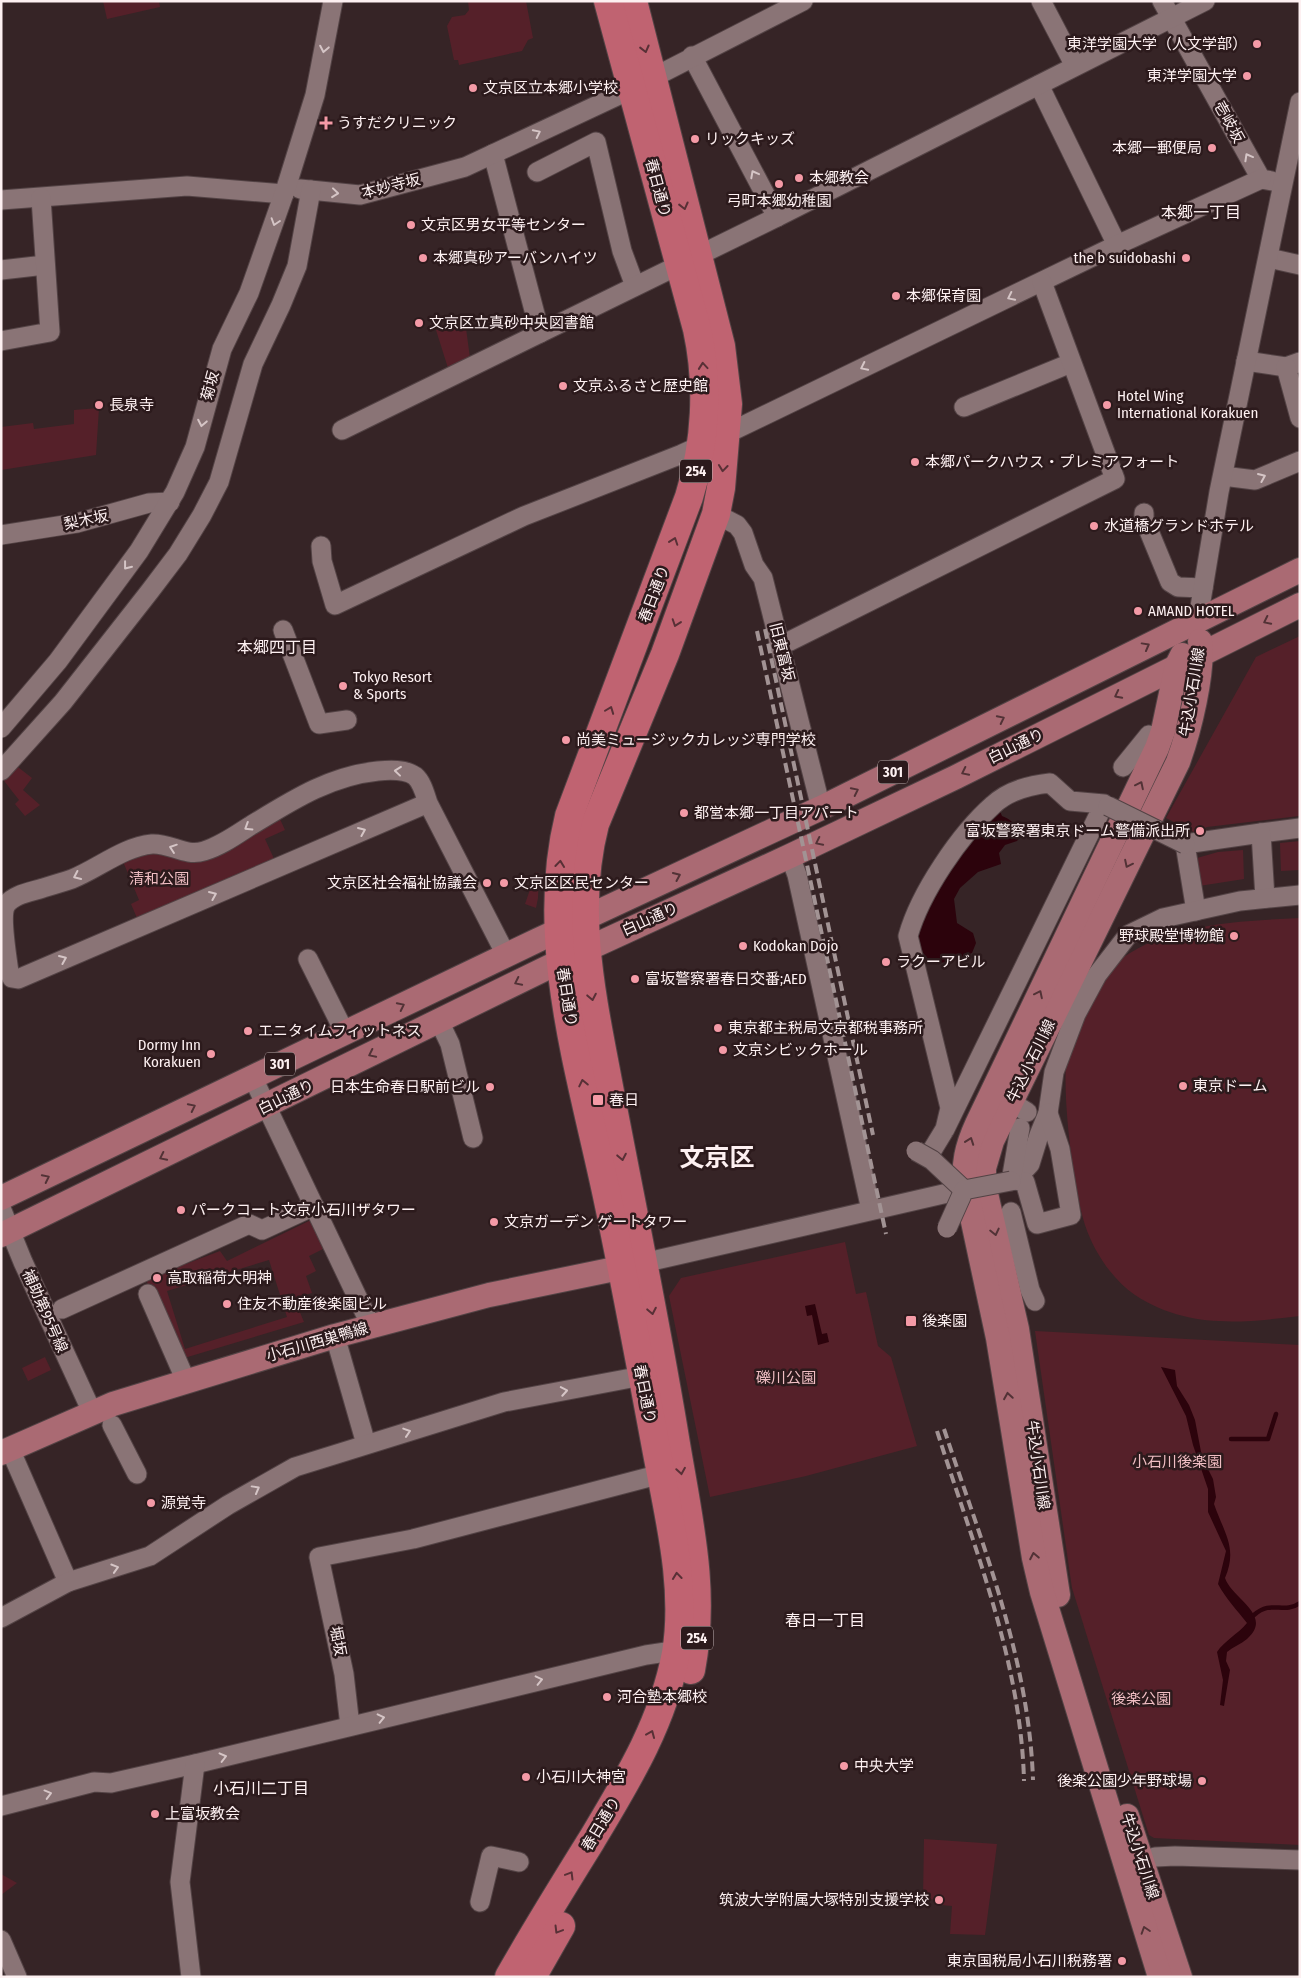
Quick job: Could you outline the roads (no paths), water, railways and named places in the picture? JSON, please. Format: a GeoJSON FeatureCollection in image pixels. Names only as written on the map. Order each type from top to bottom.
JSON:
{"type":"FeatureCollection","features":[{"type":"Feature","properties":{"kind":"highway","name":"春日通り"},"geometry":{"type":"LineString","coordinates":[[532,1977],[660,1757],[679,1716],[685,1654],[679,1617],[678,1586],[661,1474],[642,1376],[632,1265],[588,979],[585,917],[587,865],[595,824],[665,654],[716,514],[728,404],[724,364],[688,260],[642,82],[608,1]]}},
{"type":"Feature","properties":{"kind":"highway","name":"春日通り"},"geometry":{"type":"LineString","coordinates":[[634,1],[642,82]]}},
{"type":"Feature","properties":{"kind":"highway","name":"春日通り"},"geometry":{"type":"LineString","coordinates":[[509,1977],[646,1748],[698,1620],[696,1560],[670,1405],[568,1015],[559,930],[560,867],[569,816],[672,546],[694,480],[700,446],[704,403],[702,353],[688,260]]}},
{"type":"Feature","properties":{"kind":"main road","name":"白山通り"},"geometry":{"type":"LineString","coordinates":[[1,1198],[585,917],[821,808],[1198,619],[1300,570]]}},
{"type":"Feature","properties":{"kind":"main road","name":"白山通り"},"geometry":{"type":"LineString","coordinates":[[6,1233],[561,961],[790,856],[964,772],[1300,605]]}},
{"type":"Feature","properties":{"kind":"main road","name":"牛込小石川線"},"geometry":{"type":"LineString","coordinates":[[971,1188],[984,1168],[992,1141],[1178,762],[1186,736],[1202,653],[1198,619]]}},
{"type":"Feature","properties":{"kind":"main road","name":"牛込小石川線"},"geometry":{"type":"LineString","coordinates":[[1180,1977],[1133,1864],[1040,1583],[971,1188],[964,1165],[969,1142],[1158,748],[1177,665],[1198,619]]}},
{"type":"Feature","properties":{"kind":"main road","name":"小石川西巣鴨線"},"geometry":{"type":"LineString","coordinates":[[5,1451],[92,1412],[186,1381],[335,1336],[489,1295],[632,1265]]}},
{"type":"Feature","properties":{"kind":"main road","name":"牛込小石川線"},"geometry":{"type":"LineString","coordinates":[[1133,1864],[1160,1977]]}},
{"type":"Feature","properties":{"kind":"street","name":"菊坂"},"geometry":{"type":"LineString","coordinates":[[1,728],[58,660],[139,551],[170,502],[195,447],[215,367],[249,293],[285,191],[315,95],[333,1]]}},
{"type":"Feature","properties":{"kind":"street","name":"本妙寺坂"},"geometry":{"type":"LineString","coordinates":[[1,200],[187,186],[285,191],[311,190],[360,195],[465,167],[642,82],[804,1]]}},
{"type":"Feature","properties":{"kind":"street"},"geometry":{"type":"LineString","coordinates":[[1041,1],[1075,66]]}},
{"type":"Feature","properties":{"kind":"street","name":"壱岐坂"},"geometry":{"type":"LineString","coordinates":[[1162,1],[1261,179]]}},
{"type":"Feature","properties":{"kind":"street"},"geometry":{"type":"LineString","coordinates":[[342,430],[777,217],[1205,1]]}},
{"type":"Feature","properties":{"kind":"street"},"geometry":{"type":"LineString","coordinates":[[692,56],[777,217]]}},
{"type":"Feature","properties":{"kind":"street"},"geometry":{"type":"LineString","coordinates":[[1039,85],[1117,245]]}},
{"type":"Feature","properties":{"kind":"street"},"geometry":{"type":"LineString","coordinates":[[1198,619],[1223,476],[1297,129],[1300,102]]}},
{"type":"Feature","properties":{"kind":"street"},"geometry":{"type":"LineString","coordinates":[[537,172],[596,142],[622,251],[635,286]]}},
{"type":"Feature","properties":{"kind":"street"},"geometry":{"type":"LineString","coordinates":[[493,154],[540,333]]}},
{"type":"Feature","properties":{"kind":"street"},"geometry":{"type":"LineString","coordinates":[[321,546],[322,560],[335,605],[524,516],[700,446],[1117,245],[1261,179],[1284,184]]}},
{"type":"Feature","properties":{"kind":"street"},"geometry":{"type":"LineString","coordinates":[[1,771],[63,702],[178,554],[202,515],[219,482],[253,364],[297,266],[311,190]]}},
{"type":"Feature","properties":{"kind":"street"},"geometry":{"type":"LineString","coordinates":[[1,341],[50,332],[41,198]]}},
{"type":"Feature","properties":{"kind":"street"},"geometry":{"type":"LineString","coordinates":[[1269,258],[1300,265]]}},
{"type":"Feature","properties":{"kind":"street"},"geometry":{"type":"LineString","coordinates":[[1,270],[45,265]]}},
{"type":"Feature","properties":{"kind":"street"},"geometry":{"type":"LineString","coordinates":[[779,644],[790,641],[898,589],[1115,479],[1042,282]]}},
{"type":"Feature","properties":{"kind":"street"},"geometry":{"type":"LineString","coordinates":[[1246,361],[1293,365],[1300,418]]}},
{"type":"Feature","properties":{"kind":"street"},"geometry":{"type":"LineString","coordinates":[[964,407],[1071,363]]}},
{"type":"Feature","properties":{"kind":"street"},"geometry":{"type":"LineString","coordinates":[[1223,476],[1255,480],[1300,461]]}},
{"type":"Feature","properties":{"kind":"street","name":"梨木坂"},"geometry":{"type":"LineString","coordinates":[[1,535],[77,523],[149,504],[170,502]]}},
{"type":"Feature","properties":{"kind":"street"},"geometry":{"type":"LineString","coordinates":[[1144,512],[1144,519],[1170,582],[1178,587],[1203,588]]}},
{"type":"Feature","properties":{"kind":"street","name":"旧東富坂"},"geometry":{"type":"LineString","coordinates":[[716,514],[737,525],[743,533],[754,565],[763,578],[821,808]]}},
{"type":"Feature","properties":{"kind":"street"},"geometry":{"type":"LineString","coordinates":[[283,630],[319,724],[347,720]]}},
{"type":"Feature","properties":{"kind":"street"},"geometry":{"type":"LineString","coordinates":[[1123,767],[1149,735]]}},
{"type":"Feature","properties":{"kind":"street"},"geometry":{"type":"LineString","coordinates":[[428,803],[18,979],[12,978],[9,972],[2,915],[6,904],[14,898],[73,878],[127,851],[153,844],[192,854],[206,851],[303,794],[333,780],[387,770],[413,775],[419,780],[428,803],[506,955]]}},
{"type":"Feature","properties":{"kind":"street"},"geometry":{"type":"LineString","coordinates":[[945,1129],[950,1108],[908,936],[913,919],[951,851],[994,804],[1028,785],[1050,783],[1070,801],[1108,801],[1186,844],[1300,828]]}},
{"type":"Feature","properties":{"kind":"street"},"geometry":{"type":"LineString","coordinates":[[971,1188],[922,1154],[945,1129],[1108,801]]}},
{"type":"Feature","properties":{"kind":"street"},"geometry":{"type":"LineString","coordinates":[[1261,833],[1265,898]]}},
{"type":"Feature","properties":{"kind":"street"},"geometry":{"type":"LineString","coordinates":[[1186,844],[1196,911]]}},
{"type":"Feature","properties":{"kind":"street"},"geometry":{"type":"LineString","coordinates":[[790,856],[798,875],[870,1210]]}},
{"type":"Feature","properties":{"kind":"street"},"geometry":{"type":"LineString","coordinates":[[1048,1113],[1060,1149],[1070,1215],[1037,1224],[1025,1182],[1015,1180],[1030,1164],[1048,1113],[1054,1072],[1076,1014],[1097,975],[1128,934],[1164,918],[1240,901],[1300,895]]}},
{"type":"Feature","properties":{"kind":"street"},"geometry":{"type":"LineString","coordinates":[[308,959],[345,1033]]}},
{"type":"Feature","properties":{"kind":"street"},"geometry":{"type":"LineString","coordinates":[[439,1022],[450,1044],[473,1138]]}},
{"type":"Feature","properties":{"kind":"street"},"geometry":{"type":"LineString","coordinates":[[253,1078],[371,1326]]}},
{"type":"Feature","properties":{"kind":"street"},"geometry":{"type":"LineString","coordinates":[[632,1265],[870,1210],[1011,1181],[1022,1118],[1039,1135]]}},
{"type":"Feature","properties":{"kind":"street"},"geometry":{"type":"LineString","coordinates":[[946,1228],[971,1188]]}},
{"type":"Feature","properties":{"kind":"street"},"geometry":{"type":"LineString","coordinates":[[62,1309],[249,1224],[262,1230],[314,1206]]}},
{"type":"Feature","properties":{"kind":"street","name":"補助第95号線"},"geometry":{"type":"LineString","coordinates":[[1,1208],[6,1233],[92,1412]]}},
{"type":"Feature","properties":{"kind":"street"},"geometry":{"type":"LineString","coordinates":[[1011,1212],[1030,1290],[1036,1299]]}},
{"type":"Feature","properties":{"kind":"street"},"geometry":{"type":"LineString","coordinates":[[148,1294],[186,1381]]}},
{"type":"Feature","properties":{"kind":"street"},"geometry":{"type":"LineString","coordinates":[[335,1336],[366,1444]]}},
{"type":"Feature","properties":{"kind":"street"},"geometry":{"type":"LineString","coordinates":[[1,1618],[68,1582],[150,1556],[228,1505],[295,1467],[504,1402],[642,1376]]}},
{"type":"Feature","properties":{"kind":"street"},"geometry":{"type":"LineString","coordinates":[[112,1425],[137,1474]]}},
{"type":"Feature","properties":{"kind":"street"},"geometry":{"type":"LineString","coordinates":[[5,1451],[68,1582]]}},
{"type":"Feature","properties":{"kind":"street","name":"堀坂"},"geometry":{"type":"LineString","coordinates":[[350,1726],[344,1674],[319,1557],[413,1539],[661,1474]]}},
{"type":"Feature","properties":{"kind":"street"},"geometry":{"type":"LineString","coordinates":[[1,1806],[94,1782],[111,1783],[195,1764],[646,1654],[685,1654]]}},
{"type":"Feature","properties":{"kind":"street"},"geometry":{"type":"LineString","coordinates":[[191,1977],[180,1882],[195,1764]]}},
{"type":"Feature","properties":{"kind":"street"},"geometry":{"type":"LineString","coordinates":[[480,1902],[491,1856],[519,1862]]}},
{"type":"Feature","properties":{"kind":"street"},"geometry":{"type":"LineString","coordinates":[[1133,1864],[1155,1857],[1175,1856],[1300,1860]]}},
{"type":"Feature","properties":{"kind":"street"},"geometry":{"type":"LineString","coordinates":[[1,1940],[17,1977]]}},
{"type":"Feature","properties":{"kind":"waterway"},"geometry":{"type":"LineString","coordinates":[[1231,1439],[1268,1439],[1276,1414]]}},
{"type":"Feature","properties":{"kind":"waterway"},"geometry":{"type":"LineString","coordinates":[[1254,1615],[1266,1608],[1288,1608],[1300,1603]]}},
{"type":"Feature","properties":{"kind":"railway"},"geometry":{"type":"LineString","coordinates":[[765,629],[873,1135]]}},
{"type":"Feature","properties":{"kind":"railway"},"geometry":{"type":"LineString","coordinates":[[757,631],[886,1234]]}},
{"type":"Feature","properties":{"kind":"railway"},"geometry":{"type":"LineString","coordinates":[[944,1429],[988,1558],[1013,1646],[1023,1690],[1030,1735],[1033,1780]]}},
{"type":"Feature","properties":{"kind":"railway"},"geometry":{"type":"LineString","coordinates":[[937,1431],[980,1560],[1005,1647],[1021,1736],[1024,1781]]}},
{"type":"Feature","properties":{"kind":"place","name":"東洋学園大学（人文学部）"},"geometry":{"type":"Point","coordinates":[1257,44]}},
{"type":"Feature","properties":{"kind":"place","name":"東洋学園大学"},"geometry":{"type":"Point","coordinates":[1247,76]}},
{"type":"Feature","properties":{"kind":"place","name":"文京区立本郷小学校"},"geometry":{"type":"Point","coordinates":[473,88]}},
{"type":"Feature","properties":{"kind":"place","name":"うすだクリニック"},"geometry":{"type":"Point","coordinates":[326,123]}},
{"type":"Feature","properties":{"kind":"place","name":"リックキッズ"},"geometry":{"type":"Point","coordinates":[695,139]}},
{"type":"Feature","properties":{"kind":"place","name":"本郷一郵便局"},"geometry":{"type":"Point","coordinates":[1212,148]}},
{"type":"Feature","properties":{"kind":"place","name":"本郷教会"},"geometry":{"type":"Point","coordinates":[799,178]}},
{"type":"Feature","properties":{"kind":"place","name":"弓町本郷幼稚園"},"geometry":{"type":"Point","coordinates":[779,184]}},
{"type":"Feature","properties":{"kind":"place","name":"文京区男女平等センター"},"geometry":{"type":"Point","coordinates":[411,225]}},
{"type":"Feature","properties":{"kind":"place","name":"本郷真砂アーバンハイツ"},"geometry":{"type":"Point","coordinates":[423,258]}},
{"type":"Feature","properties":{"kind":"place","name":"the b suidobashi"},"geometry":{"type":"Point","coordinates":[1186,258]}},
{"type":"Feature","properties":{"kind":"place","name":"本郷保育園"},"geometry":{"type":"Point","coordinates":[896,296]}},
{"type":"Feature","properties":{"kind":"place","name":"文京区立真砂中央図書館"},"geometry":{"type":"Point","coordinates":[419,323]}},
{"type":"Feature","properties":{"kind":"place","name":"文京ふるさと歴史館"},"geometry":{"type":"Point","coordinates":[563,386]}},
{"type":"Feature","properties":{"kind":"place","name":"長泉寺"},"geometry":{"type":"Point","coordinates":[99,405]}},
{"type":"Feature","properties":{"kind":"place","name":"Hotel Wing International Korakuen"},"geometry":{"type":"Point","coordinates":[1107,405]}},
{"type":"Feature","properties":{"kind":"place","name":"本郷パークハウス・プレミアフォート"},"geometry":{"type":"Point","coordinates":[915,462]}},
{"type":"Feature","properties":{"kind":"place","name":"水道橋グランドホテル"},"geometry":{"type":"Point","coordinates":[1094,526]}},
{"type":"Feature","properties":{"kind":"place","name":"AMAND HOTEL"},"geometry":{"type":"Point","coordinates":[1138,611]}},
{"type":"Feature","properties":{"kind":"place","name":"Tokyo Resort & Sports"},"geometry":{"type":"Point","coordinates":[343,686]}},
{"type":"Feature","properties":{"kind":"place","name":"尚美ミュージックカレッジ専門学校"},"geometry":{"type":"Point","coordinates":[566,740]}},
{"type":"Feature","properties":{"kind":"place","name":"都営本郷一丁目アパート"},"geometry":{"type":"Point","coordinates":[684,813]}},
{"type":"Feature","properties":{"kind":"place","name":"富坂警察署東京ドーム警備派出所"},"geometry":{"type":"Point","coordinates":[1200,831]}},
{"type":"Feature","properties":{"kind":"place","name":"文京区社会福祉協議会"},"geometry":{"type":"Point","coordinates":[487,883]}},
{"type":"Feature","properties":{"kind":"place","name":"文京区区民センター"},"geometry":{"type":"Point","coordinates":[504,883]}},
{"type":"Feature","properties":{"kind":"place","name":"野球殿堂博物館"},"geometry":{"type":"Point","coordinates":[1234,936]}},
{"type":"Feature","properties":{"kind":"place","name":"Kodokan Dojo"},"geometry":{"type":"Point","coordinates":[743,946]}},
{"type":"Feature","properties":{"kind":"place","name":"ラクーアビル"},"geometry":{"type":"Point","coordinates":[886,962]}},
{"type":"Feature","properties":{"kind":"place","name":"富坂警察署春日交番;AED"},"geometry":{"type":"Point","coordinates":[635,979]}},
{"type":"Feature","properties":{"kind":"place","name":"東京都主税局文京都税事務所"},"geometry":{"type":"Point","coordinates":[718,1028]}},
{"type":"Feature","properties":{"kind":"place","name":"エニタイムフィットネス"},"geometry":{"type":"Point","coordinates":[248,1031]}},
{"type":"Feature","properties":{"kind":"place","name":"文京シビックホール"},"geometry":{"type":"Point","coordinates":[723,1050]}},
{"type":"Feature","properties":{"kind":"place","name":"Dormy Inn Korakuen"},"geometry":{"type":"Point","coordinates":[211,1054]}},
{"type":"Feature","properties":{"kind":"place","name":"東京ドーム"},"geometry":{"type":"Point","coordinates":[1183,1086]}},
{"type":"Feature","properties":{"kind":"place","name":"日本生命春日駅前ビル"},"geometry":{"type":"Point","coordinates":[490,1087]}},
{"type":"Feature","properties":{"kind":"place","name":"春日"},"geometry":{"type":"Point","coordinates":[598,1100]}},
{"type":"Feature","properties":{"kind":"place","name":"パークコート文京小石川ザタワー"},"geometry":{"type":"Point","coordinates":[181,1210]}},
{"type":"Feature","properties":{"kind":"place","name":"文京ガーデン ゲートタワー"},"geometry":{"type":"Point","coordinates":[494,1222]}},
{"type":"Feature","properties":{"kind":"place","name":"高取稲荷大明神"},"geometry":{"type":"Point","coordinates":[157,1278]}},
{"type":"Feature","properties":{"kind":"place","name":"住友不動産後楽園ビル"},"geometry":{"type":"Point","coordinates":[227,1304]}},
{"type":"Feature","properties":{"kind":"place","name":"後楽園"},"geometry":{"type":"Point","coordinates":[911,1321]}},
{"type":"Feature","properties":{"kind":"place","name":"源覚寺"},"geometry":{"type":"Point","coordinates":[151,1503]}},
{"type":"Feature","properties":{"kind":"place","name":"河合塾本郷校"},"geometry":{"type":"Point","coordinates":[607,1697]}},
{"type":"Feature","properties":{"kind":"place","name":"中央大学"},"geometry":{"type":"Point","coordinates":[844,1766]}},
{"type":"Feature","properties":{"kind":"place","name":"小石川大神宮"},"geometry":{"type":"Point","coordinates":[526,1777]}},
{"type":"Feature","properties":{"kind":"place","name":"後楽公園少年野球場"},"geometry":{"type":"Point","coordinates":[1202,1781]}},
{"type":"Feature","properties":{"kind":"place","name":"上富坂教会"},"geometry":{"type":"Point","coordinates":[155,1814]}},
{"type":"Feature","properties":{"kind":"place","name":"筑波大学附属大塚特別支援学校"},"geometry":{"type":"Point","coordinates":[939,1900]}},
{"type":"Feature","properties":{"kind":"place","name":"東京国税局小石川税務署"},"geometry":{"type":"Point","coordinates":[1122,1961]}},
{"type":"Feature","properties":{"kind":"district","name":"本郷一丁目"},"geometry":{"type":"Point","coordinates":[1201,212]}},
{"type":"Feature","properties":{"kind":"district","name":"本郷四丁目"},"geometry":{"type":"Point","coordinates":[277,647]}},
{"type":"Feature","properties":{"kind":"district","name":"文京区"},"geometry":{"type":"Point","coordinates":[717,1157]}},
{"type":"Feature","properties":{"kind":"district","name":"春日一丁目"},"geometry":{"type":"Point","coordinates":[825,1620]}},
{"type":"Feature","properties":{"kind":"district","name":"小石川二丁目"},"geometry":{"type":"Point","coordinates":[261,1788]}},
{"type":"Feature","properties":{"kind":"park label","name":"清和公園"},"geometry":{"type":"Point","coordinates":[159,879]}},
{"type":"Feature","properties":{"kind":"park label","name":"礫川公園"},"geometry":{"type":"Point","coordinates":[786,1378]}},
{"type":"Feature","properties":{"kind":"park label","name":"小石川後楽園"},"geometry":{"type":"Point","coordinates":[1177,1462]}},
{"type":"Feature","properties":{"kind":"park label","name":"後楽公園"},"geometry":{"type":"Point","coordinates":[1141,1699]}}]}
